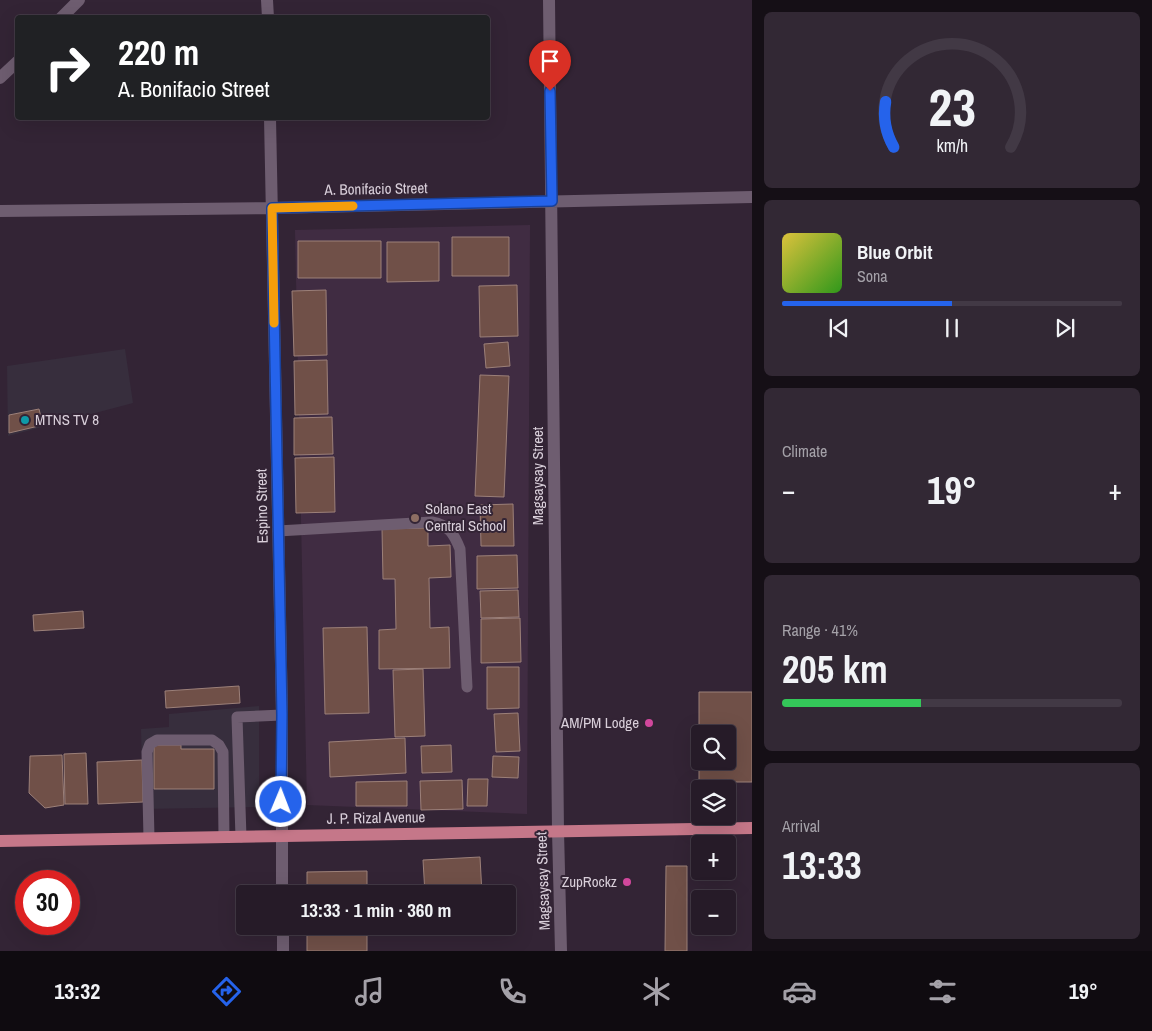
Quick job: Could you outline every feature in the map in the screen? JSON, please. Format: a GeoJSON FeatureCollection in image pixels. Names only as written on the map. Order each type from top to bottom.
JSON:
{"type":"FeatureCollection","features":[{"type":"Feature","properties":{"kind":"main road","name":"J. P. Rizal Avenue"},"geometry":{"type":"LineString","coordinates":[[0,841],[752,828]]}},
{"type":"Feature","properties":{"kind":"street"},"geometry":{"type":"LineString","coordinates":[[64,15],[79,0]]}},
{"type":"Feature","properties":{"kind":"street"},"geometry":{"type":"LineString","coordinates":[[267,0],[268,15]]}},
{"type":"Feature","properties":{"kind":"street","name":"Magsaysay Street"},"geometry":{"type":"LineString","coordinates":[[549,0],[561,951]]}},
{"type":"Feature","properties":{"kind":"street"},"geometry":{"type":"LineString","coordinates":[[0,78],[15,64]]}},
{"type":"Feature","properties":{"kind":"street","name":"Espino Street"},"geometry":{"type":"LineString","coordinates":[[270,120],[282,715],[282,885]]}},
{"type":"Feature","properties":{"kind":"street","name":"A. Bonifacio Street"},"geometry":{"type":"LineString","coordinates":[[0,211],[272,208],[752,197]]}},
{"type":"Feature","properties":{"kind":"street"},"geometry":{"type":"LineString","coordinates":[[283,935],[283,951]]}},
{"type":"Feature","properties":{"kind":"lane"},"geometry":{"type":"LineString","coordinates":[[278,531],[432,522],[442,524],[451,530],[460,549],[467,687]]}},
{"type":"Feature","properties":{"kind":"lane"},"geometry":{"type":"LineString","coordinates":[[241,837],[237,717],[282,715]]}},
{"type":"Feature","properties":{"kind":"lane"},"geometry":{"type":"LineString","coordinates":[[149,838],[147,752],[150,744],[157,740],[212,740],[219,745],[223,752],[224,837]]}},
{"type":"Feature","properties":{"kind":"shaded area","name":"Solano East Central School"},"geometry":{"type":"Polygon","coordinates":[[[530,225],[527,814],[307,805],[295,230],[530,225]]]}},
{"type":"Feature","properties":{"kind":"shaded area"},"geometry":{"type":"Polygon","coordinates":[[[125,349],[133,403],[8,436],[7,366],[125,349]]]}},
{"type":"Feature","properties":{"kind":"shaded area"},"geometry":{"type":"Polygon","coordinates":[[[259,706],[259,807],[143,809],[141,729],[169,727],[169,714],[259,706]]]}},
{"type":"Feature","properties":{"kind":"building"},"geometry":{"type":"Polygon","coordinates":[[[452,237],[509,237],[509,276],[452,276],[452,237]]]}},
{"type":"Feature","properties":{"kind":"building"},"geometry":{"type":"Polygon","coordinates":[[[298,241],[381,241],[381,278],[298,278],[298,241]]]}},
{"type":"Feature","properties":{"kind":"building"},"geometry":{"type":"Polygon","coordinates":[[[387,242],[439,242],[439,281],[387,282],[387,242]]]}},
{"type":"Feature","properties":{"kind":"building"},"geometry":{"type":"Polygon","coordinates":[[[517,285],[518,336],[480,337],[479,286],[517,285]]]}},
{"type":"Feature","properties":{"kind":"building"},"geometry":{"type":"Polygon","coordinates":[[[326,290],[327,355],[294,356],[292,291],[326,290]]]}},
{"type":"Feature","properties":{"kind":"building"},"geometry":{"type":"Polygon","coordinates":[[[508,342],[510,366],[486,368],[484,344],[508,342]]]}},
{"type":"Feature","properties":{"kind":"building"},"geometry":{"type":"Polygon","coordinates":[[[327,360],[328,414],[295,415],[294,361],[327,360]]]}},
{"type":"Feature","properties":{"kind":"building"},"geometry":{"type":"Polygon","coordinates":[[[480,375],[509,376],[504,497],[475,496],[480,375]]]}},
{"type":"Feature","properties":{"kind":"building","name":"MTNS TV 8"},"geometry":{"type":"Polygon","coordinates":[[[39,409],[43,425],[9,433],[9,415],[39,409]]]}},
{"type":"Feature","properties":{"kind":"building"},"geometry":{"type":"Polygon","coordinates":[[[332,417],[333,454],[294,455],[294,418],[332,417]]]}},
{"type":"Feature","properties":{"kind":"building"},"geometry":{"type":"Polygon","coordinates":[[[334,457],[335,512],[296,513],[295,458],[334,457]]]}},
{"type":"Feature","properties":{"kind":"building"},"geometry":{"type":"Polygon","coordinates":[[[513,504],[514,546],[481,546],[480,505],[513,504]]]}},
{"type":"Feature","properties":{"kind":"building"},"geometry":{"type":"Polygon","coordinates":[[[428,528],[428,546],[450,545],[451,577],[429,578],[430,628],[449,627],[450,668],[379,669],[379,630],[396,629],[395,579],[383,579],[382,529],[428,528]]]}},
{"type":"Feature","properties":{"kind":"building"},"geometry":{"type":"Polygon","coordinates":[[[517,555],[518,588],[477,589],[477,556],[517,555]]]}},
{"type":"Feature","properties":{"kind":"building"},"geometry":{"type":"Polygon","coordinates":[[[518,590],[519,617],[481,618],[480,591],[518,590]]]}},
{"type":"Feature","properties":{"kind":"building"},"geometry":{"type":"Polygon","coordinates":[[[83,611],[84,628],[34,631],[33,615],[83,611]]]}},
{"type":"Feature","properties":{"kind":"building"},"geometry":{"type":"Polygon","coordinates":[[[520,618],[521,662],[481,663],[481,619],[520,618]]]}},
{"type":"Feature","properties":{"kind":"building"},"geometry":{"type":"Polygon","coordinates":[[[367,627],[369,713],[325,714],[323,628],[367,627]]]}},
{"type":"Feature","properties":{"kind":"building"},"geometry":{"type":"Polygon","coordinates":[[[487,667],[519,667],[519,708],[487,709],[487,667]]]}},
{"type":"Feature","properties":{"kind":"building"},"geometry":{"type":"Polygon","coordinates":[[[423,669],[425,736],[395,737],[393,670],[423,669]]]}},
{"type":"Feature","properties":{"kind":"building"},"geometry":{"type":"Polygon","coordinates":[[[239,686],[240,703],[166,708],[165,691],[239,686]]]}},
{"type":"Feature","properties":{"kind":"building"},"geometry":{"type":"Polygon","coordinates":[[[699,692],[752,692],[752,782],[699,780],[699,770],[736,770],[736,725],[699,725],[699,692]]]}},
{"type":"Feature","properties":{"kind":"building"},"geometry":{"type":"Polygon","coordinates":[[[518,713],[520,751],[496,752],[494,714],[518,713]]]}},
{"type":"Feature","properties":{"kind":"building"},"geometry":{"type":"Polygon","coordinates":[[[405,738],[406,773],[330,777],[329,742],[405,738]]]}},
{"type":"Feature","properties":{"kind":"building"},"geometry":{"type":"Polygon","coordinates":[[[154,745],[181,745],[181,749],[214,749],[214,789],[154,789],[154,745]]]}},
{"type":"Feature","properties":{"kind":"building"},"geometry":{"type":"Polygon","coordinates":[[[451,745],[452,772],[422,773],[421,746],[451,745]]]}},
{"type":"Feature","properties":{"kind":"building"},"geometry":{"type":"Polygon","coordinates":[[[86,753],[88,804],[65,804],[64,754],[86,753]]]}},
{"type":"Feature","properties":{"kind":"building"},"geometry":{"type":"Polygon","coordinates":[[[62,755],[64,805],[45,808],[29,793],[30,756],[62,755]]]}},
{"type":"Feature","properties":{"kind":"building"},"geometry":{"type":"Polygon","coordinates":[[[493,756],[519,757],[518,778],[492,777],[493,756]]]}},
{"type":"Feature","properties":{"kind":"building"},"geometry":{"type":"Polygon","coordinates":[[[142,760],[143,802],[98,804],[97,762],[142,760]]]}},
{"type":"Feature","properties":{"kind":"building"},"geometry":{"type":"Polygon","coordinates":[[[468,779],[488,779],[487,806],[467,806],[468,779]]]}},
{"type":"Feature","properties":{"kind":"building"},"geometry":{"type":"Polygon","coordinates":[[[462,780],[463,809],[421,810],[420,781],[462,780]]]}},
{"type":"Feature","properties":{"kind":"building"},"geometry":{"type":"Polygon","coordinates":[[[407,781],[407,806],[356,806],[356,782],[407,781]]]}},
{"type":"Feature","properties":{"kind":"building"},"geometry":{"type":"Polygon","coordinates":[[[480,857],[482,885],[424,885],[423,860],[480,857]]]}},
{"type":"Feature","properties":{"kind":"building"},"geometry":{"type":"Polygon","coordinates":[[[666,866],[687,866],[687,951],[665,951],[666,866]]]}},
{"type":"Feature","properties":{"kind":"building"},"geometry":{"type":"Polygon","coordinates":[[[367,871],[367,885],[307,885],[307,872],[367,871]]]}},
{"type":"Feature","properties":{"kind":"building"},"geometry":{"type":"Polygon","coordinates":[[[307,935],[367,935],[367,951],[307,951],[307,935]]]}},
{"type":"Feature","properties":{"kind":"slow traffic"},"geometry":{"type":"LineString","coordinates":[[274,323],[272,208],[353,206]]}},
{"type":"Feature","properties":{"kind":"place","name":"MTNS TV 8"},"geometry":{"type":"Point","coordinates":[25,420]}},
{"type":"Feature","properties":{"kind":"place","name":"Solano East Central School"},"geometry":{"type":"Point","coordinates":[415,518]}},
{"type":"Feature","properties":{"kind":"place","name":"AM/PM Lodge"},"geometry":{"type":"Point","coordinates":[649,723]}},
{"type":"Feature","properties":{"kind":"place","name":"ZupRockz"},"geometry":{"type":"Point","coordinates":[627,882]}},
{"type":"Feature","properties":{"kind":"route"},"geometry":{"type":"LineString","coordinates":[[281,802],[282,715],[272,208],[552,201],[550,91]]}}]}
